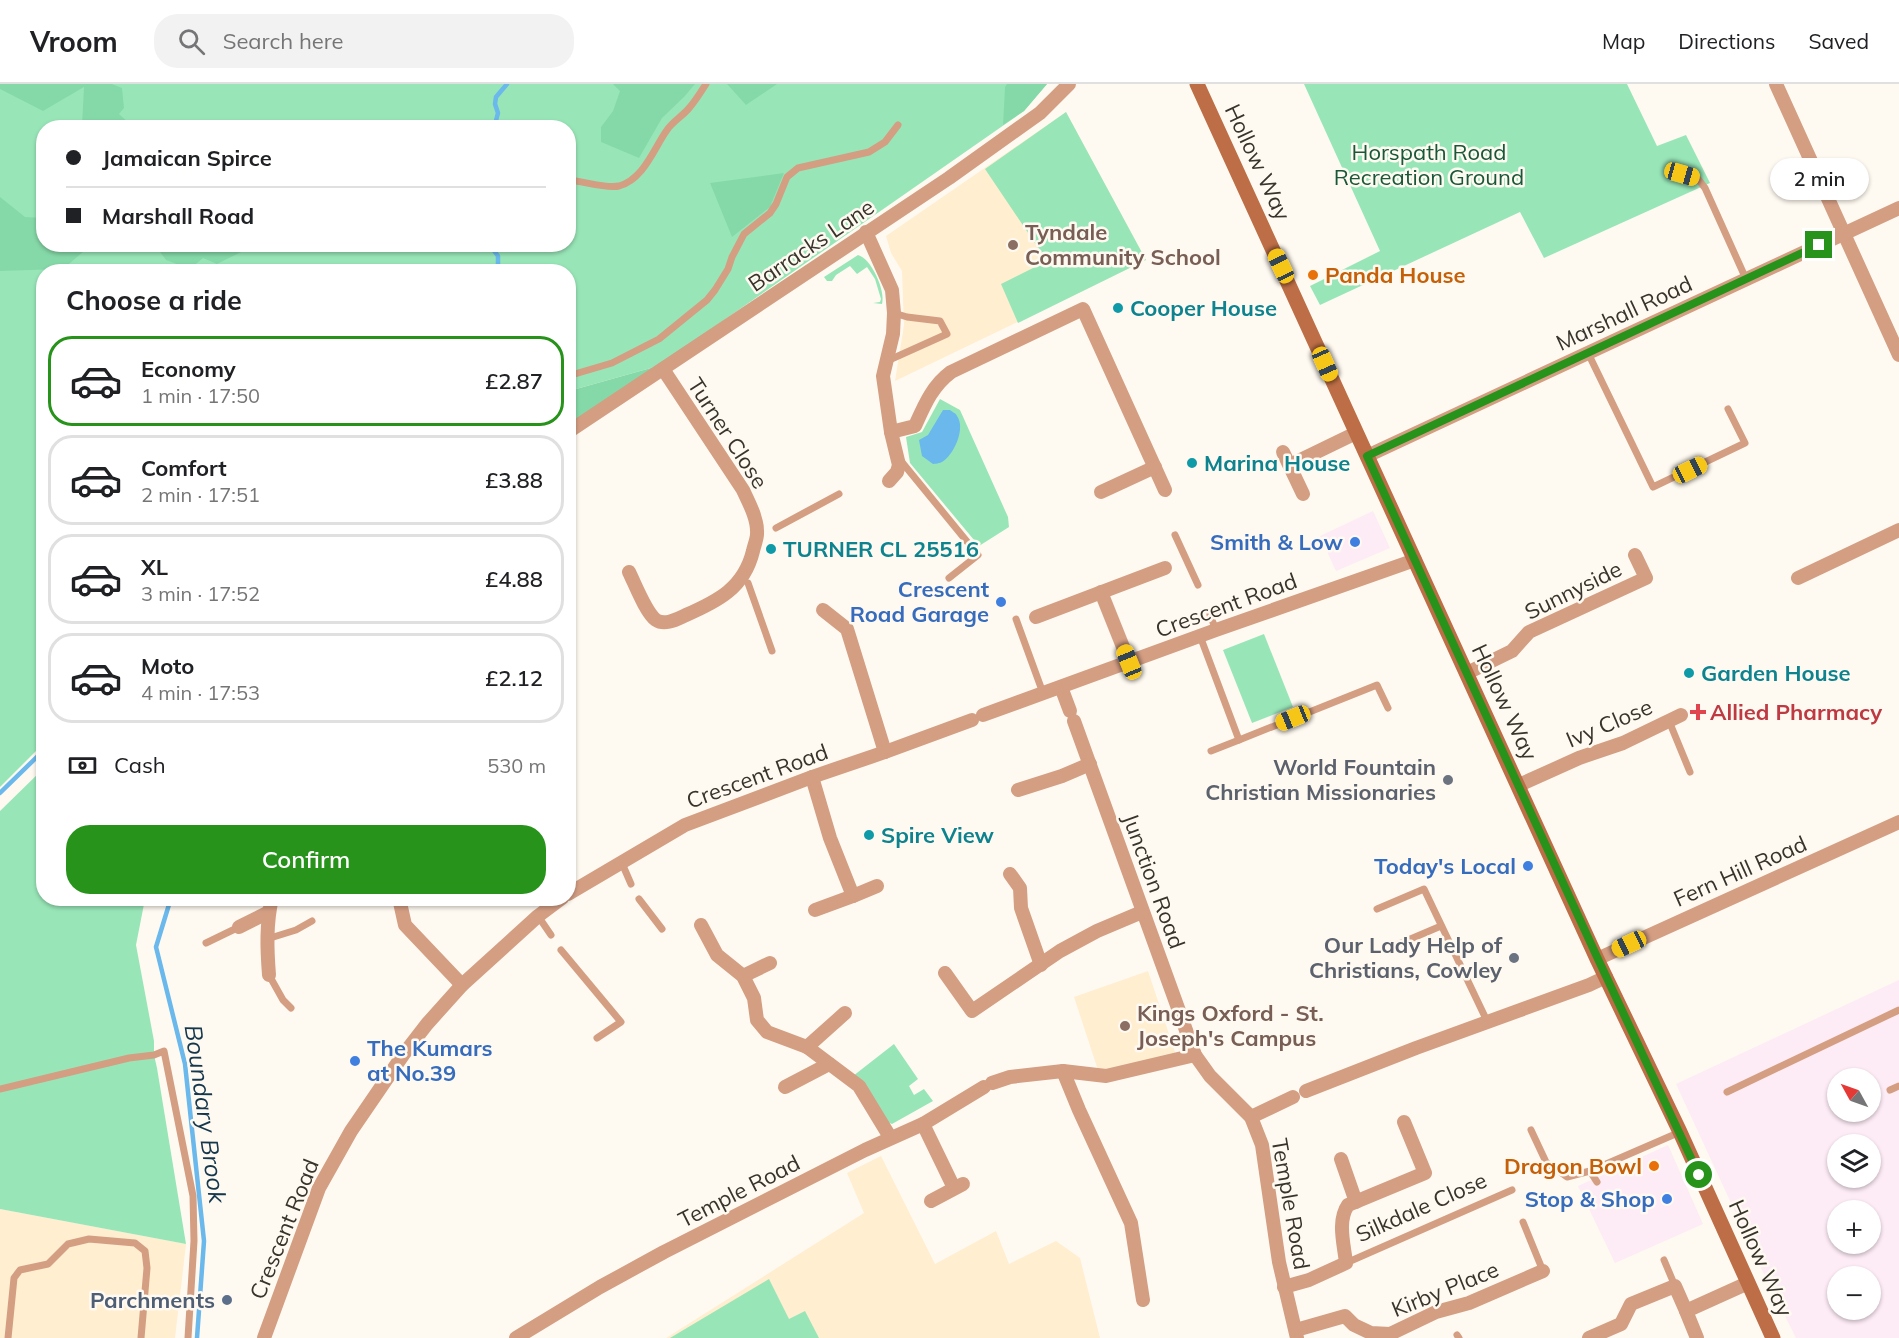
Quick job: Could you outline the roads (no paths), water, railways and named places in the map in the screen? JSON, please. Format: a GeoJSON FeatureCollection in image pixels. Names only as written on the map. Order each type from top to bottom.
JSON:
{"type":"FeatureCollection","features":[{"type":"Feature","properties":{"kind":"main road","name":"Hollow Way"},"geometry":{"type":"LineString","coordinates":[[1197,84],[1773,1338]]}},
{"type":"Feature","properties":{"kind":"street","name":"Barracks Lane"},"geometry":{"type":"LineString","coordinates":[[576,427],[949,178],[1040,113],[1069,84]]}},
{"type":"Feature","properties":{"kind":"street"},"geometry":{"type":"LineString","coordinates":[[1776,84],[1899,355]]}},
{"type":"Feature","properties":{"kind":"street","name":"Marshall Road"},"geometry":{"type":"LineString","coordinates":[[1367,456],[1899,208]]}},
{"type":"Feature","properties":{"kind":"street"},"geometry":{"type":"LineString","coordinates":[[866,232],[891,290],[894,313],[893,334],[883,376],[891,432],[900,465],[889,481]]}},
{"type":"Feature","properties":{"kind":"street"},"geometry":{"type":"LineString","coordinates":[[891,432],[915,426],[933,390],[940,380],[951,372],[1083,309],[1165,490]]}},
{"type":"Feature","properties":{"kind":"street","name":"Turner Close"},"geometry":{"type":"LineString","coordinates":[[629,572],[651,615],[657,621],[675,620],[725,595],[742,578],[750,561],[758,532],[743,490],[663,369]]}},
{"type":"Feature","properties":{"kind":"street"},"geometry":{"type":"LineString","coordinates":[[1303,494],[1286,458],[1356,433]]}},
{"type":"Feature","properties":{"kind":"street"},"geometry":{"type":"LineString","coordinates":[[1101,492],[1155,467]]}},
{"type":"Feature","properties":{"kind":"street"},"geometry":{"type":"LineString","coordinates":[[1798,578],[1899,530]]}},
{"type":"Feature","properties":{"kind":"street","name":"Sunnyside"},"geometry":{"type":"LineString","coordinates":[[1467,672],[1512,651],[1529,632],[1646,578],[1635,555]]}},
{"type":"Feature","properties":{"kind":"street","name":"Crescent Road"},"geometry":{"type":"LineString","coordinates":[[576,889],[685,825],[1216,630],[1415,560]]}},
{"type":"Feature","properties":{"kind":"street"},"geometry":{"type":"LineString","coordinates":[[1036,617],[1165,568]]}},
{"type":"Feature","properties":{"kind":"street"},"geometry":{"type":"LineString","coordinates":[[1101,592],[1129,662]]}},
{"type":"Feature","properties":{"kind":"street"},"geometry":{"type":"LineString","coordinates":[[823,610],[847,629],[885,752]]}},
{"type":"Feature","properties":{"kind":"street","name":"Junction Road"},"geometry":{"type":"LineString","coordinates":[[1061,687],[1195,1054]]}},
{"type":"Feature","properties":{"kind":"street","name":"Ivy Close"},"geometry":{"type":"LineString","coordinates":[[1519,785],[1580,758],[1623,743],[1675,718]]}},
{"type":"Feature","properties":{"kind":"street"},"geometry":{"type":"LineString","coordinates":[[1018,790],[1090,764]]}},
{"type":"Feature","properties":{"kind":"street"},"geometry":{"type":"LineString","coordinates":[[812,777],[830,838],[853,896]]}},
{"type":"Feature","properties":{"kind":"street","name":"Fern Hill Road"},"geometry":{"type":"LineString","coordinates":[[1598,959],[1899,822]]}},
{"type":"Feature","properties":{"kind":"street"},"geometry":{"type":"LineString","coordinates":[[1010,874],[1020,888],[1022,908],[1041,965]]}},
{"type":"Feature","properties":{"kind":"street"},"geometry":{"type":"LineString","coordinates":[[815,910],[877,886]]}},
{"type":"Feature","properties":{"kind":"street"},"geometry":{"type":"LineString","coordinates":[[239,927],[269,906]]}},
{"type":"Feature","properties":{"kind":"street"},"geometry":{"type":"LineString","coordinates":[[269,975],[266,939],[270,906]]}},
{"type":"Feature","properties":{"kind":"street"},"geometry":{"type":"LineString","coordinates":[[401,906],[405,925],[462,985]]}},
{"type":"Feature","properties":{"kind":"street","name":"Crescent Road"},"geometry":{"type":"LineString","coordinates":[[264,1338],[319,1188],[351,1131],[427,1024],[462,985],[551,906]]}},
{"type":"Feature","properties":{"kind":"street"},"geometry":{"type":"LineString","coordinates":[[945,973],[972,1011],[1060,951],[1097,931],[1142,912]]}},
{"type":"Feature","properties":{"kind":"street"},"geometry":{"type":"LineString","coordinates":[[701,925],[717,955],[744,976],[754,998],[757,1020],[767,1032],[807,1047],[859,1086],[891,1137]]}},
{"type":"Feature","properties":{"kind":"street"},"geometry":{"type":"LineString","coordinates":[[744,976],[770,963]]}},
{"type":"Feature","properties":{"kind":"street"},"geometry":{"type":"LineString","coordinates":[[1251,1117],[1300,1094],[1606,977]]}},
{"type":"Feature","properties":{"kind":"street"},"geometry":{"type":"LineString","coordinates":[[807,1047],[845,1013]]}},
{"type":"Feature","properties":{"kind":"street","name":"Temple Road"},"geometry":{"type":"LineString","coordinates":[[516,1338],[600,1287],[664,1252],[891,1137],[922,1124],[988,1085],[1010,1077],[1063,1071],[1106,1076],[1195,1054],[1210,1076],[1251,1117],[1262,1145],[1284,1287],[1297,1334]]}},
{"type":"Feature","properties":{"kind":"street"},"geometry":{"type":"LineString","coordinates":[[785,1087],[829,1064]]}},
{"type":"Feature","properties":{"kind":"street"},"geometry":{"type":"LineString","coordinates":[[1063,1071],[1131,1223],[1143,1300]]}},
{"type":"Feature","properties":{"kind":"street","name":"Silkdale Close"},"geometry":{"type":"LineString","coordinates":[[1284,1287],[1309,1280],[1346,1263],[1341,1222],[1343,1212],[1348,1205],[1425,1173],[1404,1122]]}},
{"type":"Feature","properties":{"kind":"street"},"geometry":{"type":"LineString","coordinates":[[922,1124],[958,1186],[931,1201]]}},
{"type":"Feature","properties":{"kind":"street","name":"Silkdale Close"},"geometry":{"type":"LineString","coordinates":[[1341,1159],[1356,1202]]}},
{"type":"Feature","properties":{"kind":"street","name":"Kirby Place"},"geometry":{"type":"LineString","coordinates":[[1297,1334],[1345,1316],[1354,1325],[1371,1334],[1390,1334],[1436,1312],[1470,1303],[1543,1271]]}},
{"type":"Feature","properties":{"kind":"street"},"geometry":{"type":"LineString","coordinates":[[1686,1311],[1748,1283]]}},
{"type":"Feature","properties":{"kind":"street"},"geometry":{"type":"LineString","coordinates":[[1589,1338],[1621,1324],[1631,1304],[1674,1286],[1696,1338]]}},
{"type":"Feature","properties":{"kind":"lane"},"geometry":{"type":"LineString","coordinates":[[576,181],[610,186],[620,186],[628,182],[646,164],[667,129],[690,108],[706,84]]}},
{"type":"Feature","properties":{"kind":"lane"},"geometry":{"type":"LineString","coordinates":[[576,374],[612,363],[659,339],[707,300],[728,269],[744,234],[770,213],[787,177],[798,168],[869,152],[885,142],[898,125]]}},
{"type":"Feature","properties":{"kind":"lane"},"geometry":{"type":"LineString","coordinates":[[1682,174],[1698,179],[1705,188],[1746,279]]}},
{"type":"Feature","properties":{"kind":"lane"},"geometry":{"type":"LineString","coordinates":[[887,362],[947,333],[940,321],[894,313]]}},
{"type":"Feature","properties":{"kind":"lane"},"geometry":{"type":"LineString","coordinates":[[1588,353],[1653,488],[1745,443],[1728,409]]}},
{"type":"Feature","properties":{"kind":"lane"},"geometry":{"type":"LineString","coordinates":[[898,457],[978,555],[949,578]]}},
{"type":"Feature","properties":{"kind":"lane"},"geometry":{"type":"LineString","coordinates":[[776,528],[839,494]]}},
{"type":"Feature","properties":{"kind":"lane"},"geometry":{"type":"LineString","coordinates":[[1175,535],[1198,585]]}},
{"type":"Feature","properties":{"kind":"lane"},"geometry":{"type":"LineString","coordinates":[[748,583],[772,651]]}},
{"type":"Feature","properties":{"kind":"lane"},"geometry":{"type":"LineString","coordinates":[[1210,615],[1216,630]]}},
{"type":"Feature","properties":{"kind":"lane"},"geometry":{"type":"LineString","coordinates":[[1016,619],[1043,693]]}},
{"type":"Feature","properties":{"kind":"lane"},"geometry":{"type":"LineString","coordinates":[[1200,636],[1239,740]]}},
{"type":"Feature","properties":{"kind":"lane"},"geometry":{"type":"LineString","coordinates":[[1211,751],[1377,685],[1388,708]]}},
{"type":"Feature","properties":{"kind":"lane"},"geometry":{"type":"LineString","coordinates":[[1675,718],[1690,772]]}},
{"type":"Feature","properties":{"kind":"lane"},"geometry":{"type":"LineString","coordinates":[[621,861],[631,884]]}},
{"type":"Feature","properties":{"kind":"lane"},"geometry":{"type":"LineString","coordinates":[[1377,909],[1424,889],[1487,1022]]}},
{"type":"Feature","properties":{"kind":"lane"},"geometry":{"type":"LineString","coordinates":[[639,899],[662,929]]}},
{"type":"Feature","properties":{"kind":"lane"},"geometry":{"type":"LineString","coordinates":[[538,916],[551,935]]}},
{"type":"Feature","properties":{"kind":"lane"},"geometry":{"type":"LineString","coordinates":[[266,939],[296,930],[312,921]]}},
{"type":"Feature","properties":{"kind":"lane"},"geometry":{"type":"LineString","coordinates":[[1394,946],[1442,926]]}},
{"type":"Feature","properties":{"kind":"lane"},"geometry":{"type":"LineString","coordinates":[[206,943],[239,927]]}},
{"type":"Feature","properties":{"kind":"lane"},"geometry":{"type":"LineString","coordinates":[[561,950],[621,1022],[597,1038]]}},
{"type":"Feature","properties":{"kind":"lane"},"geometry":{"type":"LineString","coordinates":[[269,975],[282,1000],[291,1008]]}},
{"type":"Feature","properties":{"kind":"lane"},"geometry":{"type":"LineString","coordinates":[[1727,1092],[1899,1010]]}},
{"type":"Feature","properties":{"kind":"lane"},"geometry":{"type":"LineString","coordinates":[[0,1089],[164,1051],[193,1196],[194,1241],[188,1338]]}},
{"type":"Feature","properties":{"kind":"lane"},"geometry":{"type":"LineString","coordinates":[[1890,1090],[1899,1086]]}},
{"type":"Feature","properties":{"kind":"lane"},"geometry":{"type":"LineString","coordinates":[[1531,1130],[1546,1162],[1567,1176],[1590,1171],[1680,1132]]}},
{"type":"Feature","properties":{"kind":"lane"},"geometry":{"type":"LineString","coordinates":[[1590,1171],[1597,1182]]}},
{"type":"Feature","properties":{"kind":"lane","name":"Silkdale Close"},"geometry":{"type":"LineString","coordinates":[[1346,1263],[1512,1190]]}},
{"type":"Feature","properties":{"kind":"lane"},"geometry":{"type":"LineString","coordinates":[[1523,1222],[1543,1271]]}},
{"type":"Feature","properties":{"kind":"lane"},"geometry":{"type":"LineString","coordinates":[[8,1338],[10,1299],[14,1278],[20,1270],[48,1264],[68,1244],[89,1239],[135,1243],[145,1251],[147,1268],[141,1338]]}},
{"type":"Feature","properties":{"kind":"lane"},"geometry":{"type":"LineString","coordinates":[[1664,1260],[1674,1286]]}},
{"type":"Feature","properties":{"kind":"water"},"geometry":{"type":"Polygon","coordinates":[[[943,410],[950,410],[956,415],[960,427],[959,434],[951,454],[941,462],[933,464],[922,456],[919,440],[928,435],[943,410]]]}},
{"type":"Feature","properties":{"kind":"waterway","name":"Boundary Brook"},"geometry":{"type":"LineString","coordinates":[[496,120],[498,113],[495,104],[496,97],[507,84]]}},
{"type":"Feature","properties":{"kind":"waterway","name":"Boundary Brook"},"geometry":{"type":"LineString","coordinates":[[495,252],[498,256],[498,264]]}},
{"type":"Feature","properties":{"kind":"waterway"},"geometry":{"type":"LineString","coordinates":[[0,793],[36,758]]}},
{"type":"Feature","properties":{"kind":"waterway","name":"Boundary Brook"},"geometry":{"type":"LineString","coordinates":[[169,906],[156,947],[185,1064],[204,1241],[197,1338]]}},
{"type":"Feature","properties":{"kind":"place","name":"Tyndale Community School"},"geometry":{"type":"Point","coordinates":[1013,245]}},
{"type":"Feature","properties":{"kind":"place","name":"Panda House"},"geometry":{"type":"Point","coordinates":[1313,275]}},
{"type":"Feature","properties":{"kind":"place","name":"Cooper House"},"geometry":{"type":"Point","coordinates":[1118,308]}},
{"type":"Feature","properties":{"kind":"place","name":"Marina House"},"geometry":{"type":"Point","coordinates":[1192,463]}},
{"type":"Feature","properties":{"kind":"place","name":"Smith & Low"},"geometry":{"type":"Point","coordinates":[1355,542]}},
{"type":"Feature","properties":{"kind":"place","name":"TURNER CL 25516"},"geometry":{"type":"Point","coordinates":[771,549]}},
{"type":"Feature","properties":{"kind":"place","name":"Crescent Road Garage"},"geometry":{"type":"Point","coordinates":[1001,602]}},
{"type":"Feature","properties":{"kind":"place","name":"Garden House"},"geometry":{"type":"Point","coordinates":[1689,673]}},
{"type":"Feature","properties":{"kind":"place","name":"Allied Pharmacy"},"geometry":{"type":"Point","coordinates":[1698,712]}},
{"type":"Feature","properties":{"kind":"place","name":"World Fountain Christian Missionaries"},"geometry":{"type":"Point","coordinates":[1448,780]}},
{"type":"Feature","properties":{"kind":"place","name":"Spire View"},"geometry":{"type":"Point","coordinates":[869,835]}},
{"type":"Feature","properties":{"kind":"place","name":"Today's Local"},"geometry":{"type":"Point","coordinates":[1528,866]}},
{"type":"Feature","properties":{"kind":"place","name":"Our Lady Help of Christians, Cowley"},"geometry":{"type":"Point","coordinates":[1514,958]}},
{"type":"Feature","properties":{"kind":"place","name":"Kings Oxford - St. Joseph's Campus"},"geometry":{"type":"Point","coordinates":[1125,1026]}},
{"type":"Feature","properties":{"kind":"place","name":"The Kumars at No.39"},"geometry":{"type":"Point","coordinates":[355,1061]}},
{"type":"Feature","properties":{"kind":"place","name":"Dragon Bowl"},"geometry":{"type":"Point","coordinates":[1654,1166]}},
{"type":"Feature","properties":{"kind":"place","name":"Stop & Shop"},"geometry":{"type":"Point","coordinates":[1667,1199]}},
{"type":"Feature","properties":{"kind":"place","name":"Parchments"},"geometry":{"type":"Point","coordinates":[227,1300]}},
{"type":"Feature","properties":{"kind":"park label","name":"Horspath Road Recreation Ground"},"geometry":{"type":"Point","coordinates":[1429,164]}}]}
